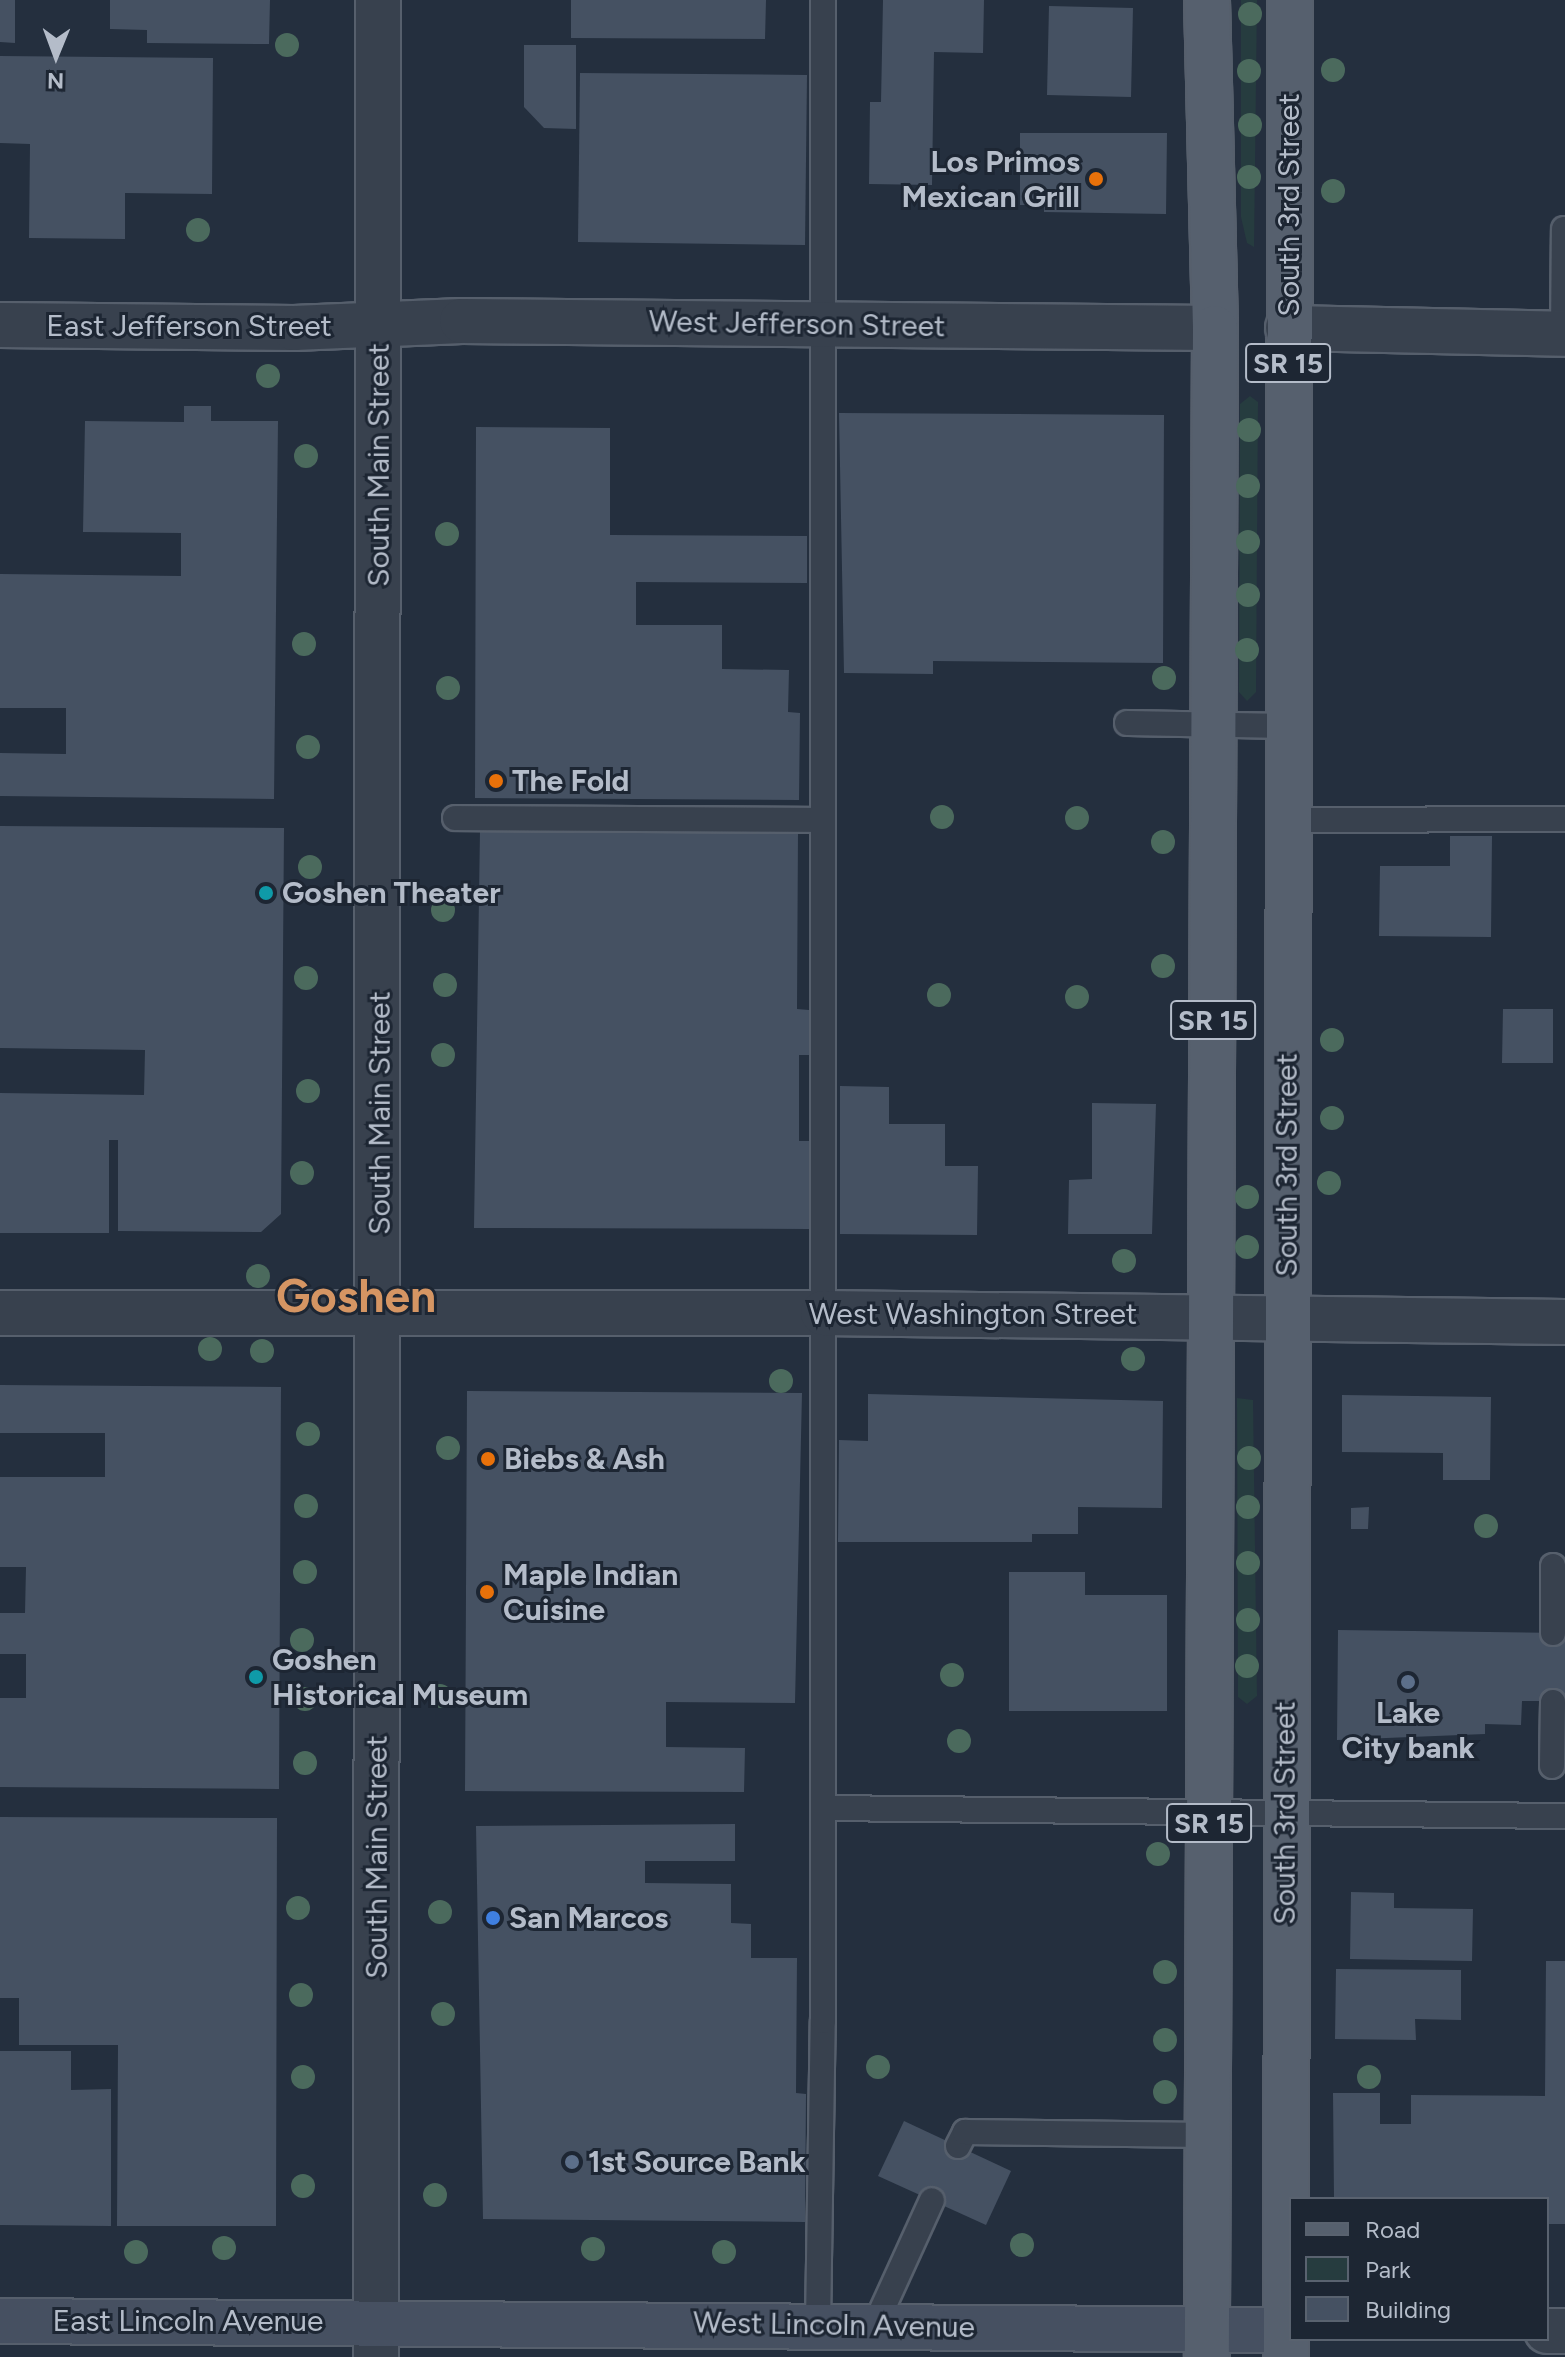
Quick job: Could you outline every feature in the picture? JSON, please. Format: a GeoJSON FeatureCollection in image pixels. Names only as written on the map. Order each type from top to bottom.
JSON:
{"type":"FeatureCollection","features":[{"type":"Feature","properties":{"kind":"main road","name":"SR 15"},"geometry":{"type":"LineString","coordinates":[[1207,0],[1215,328],[1211,725],[1207,2343]]}},
{"type":"Feature","properties":{"kind":"main road","name":"South 3rd Street"},"geometry":{"type":"LineString","coordinates":[[1288,2339],[1286,1812],[1290,0]]}},
{"type":"Feature","properties":{"kind":"main road","name":"East Lincoln Avenue"},"geometry":{"type":"LineString","coordinates":[[0,2321],[376,2340]]}},
{"type":"Feature","properties":{"kind":"main road","name":"West Lincoln Avenue"},"geometry":{"type":"LineString","coordinates":[[376,2340],[818,2324],[1207,2343],[1288,2339]]}},
{"type":"Feature","properties":{"kind":"street","name":"South Main Street"},"geometry":{"type":"LineString","coordinates":[[376,2340],[380,1314],[378,0]]}},
{"type":"Feature","properties":{"kind":"street","name":"East Jefferson Street"},"geometry":{"type":"LineString","coordinates":[[0,325],[378,325]]}},
{"type":"Feature","properties":{"kind":"street","name":"West Jefferson Street"},"geometry":{"type":"LineString","coordinates":[[378,325],[1215,328]]}},
{"type":"Feature","properties":{"kind":"street"},"geometry":{"type":"LineString","coordinates":[[1288,328],[1564,334]]}},
{"type":"Feature","properties":{"kind":"street","name":"West Washington Street"},"geometry":{"type":"LineString","coordinates":[[0,1313],[823,1313],[1565,1322]]}},
{"type":"Feature","properties":{"kind":"lane"},"geometry":{"type":"LineString","coordinates":[[818,2324],[823,1808],[820,820],[823,0]]}},
{"type":"Feature","properties":{"kind":"lane"},"geometry":{"type":"LineString","coordinates":[[1564,229],[1564,334]]}},
{"type":"Feature","properties":{"kind":"lane"},"geometry":{"type":"LineString","coordinates":[[1127,723],[1287,726]]}},
{"type":"Feature","properties":{"kind":"lane"},"geometry":{"type":"LineString","coordinates":[[455,818],[820,820]]}},
{"type":"Feature","properties":{"kind":"lane"},"geometry":{"type":"LineString","coordinates":[[1287,820],[1565,819]]}},
{"type":"Feature","properties":{"kind":"lane"},"geometry":{"type":"LineString","coordinates":[[1553,1566],[1553,1633]]}},
{"type":"Feature","properties":{"kind":"lane"},"geometry":{"type":"LineString","coordinates":[[1552,1766],[1553,1702]]}},
{"type":"Feature","properties":{"kind":"lane"},"geometry":{"type":"LineString","coordinates":[[823,1808],[1565,1816]]}},
{"type":"Feature","properties":{"kind":"lane"},"geometry":{"type":"LineString","coordinates":[[958,2146],[965,2132],[1207,2135]]}},
{"type":"Feature","properties":{"kind":"lane"},"geometry":{"type":"LineString","coordinates":[[875,2325],[932,2200]]}},
{"type":"Feature","properties":{"kind":"green space"},"geometry":{"type":"Polygon","coordinates":[[[1241,0],[1257,0],[1254,247],[1247,243],[1241,217],[1241,0]]]}},
{"type":"Feature","properties":{"kind":"green space"},"geometry":{"type":"Polygon","coordinates":[[[1250,396],[1258,402],[1256,692],[1247,701],[1239,692],[1240,404],[1250,396]]]}},
{"type":"Feature","properties":{"kind":"green space"},"geometry":{"type":"Polygon","coordinates":[[[1237,1398],[1253,1400],[1257,1696],[1247,1704],[1238,1697],[1237,1398]]]}},
{"type":"Feature","properties":{"kind":"building"},"geometry":{"type":"Polygon","coordinates":[[[0,0],[15,0],[15,43],[0,42],[0,0]]]}},
{"type":"Feature","properties":{"kind":"building"},"geometry":{"type":"Polygon","coordinates":[[[110,0],[270,0],[269,44],[147,43],[147,30],[110,29],[110,0]]]}},
{"type":"Feature","properties":{"kind":"building"},"geometry":{"type":"Polygon","coordinates":[[[571,0],[766,0],[765,39],[571,38],[571,0]]]}},
{"type":"Feature","properties":{"kind":"building"},"geometry":{"type":"Polygon","coordinates":[[[883,0],[984,0],[983,53],[934,52],[932,185],[869,184],[870,102],[881,102],[883,0]]]}},
{"type":"Feature","properties":{"kind":"building"},"geometry":{"type":"Polygon","coordinates":[[[1049,6],[1133,8],[1131,97],[1047,95],[1049,6]]]}},
{"type":"Feature","properties":{"kind":"building"},"geometry":{"type":"Polygon","coordinates":[[[524,45],[576,45],[576,129],[544,128],[524,107],[524,45]]]}},
{"type":"Feature","properties":{"kind":"building"},"geometry":{"type":"Polygon","coordinates":[[[0,56],[213,58],[212,194],[125,193],[125,239],[29,238],[30,144],[0,143],[0,56]]]}},
{"type":"Feature","properties":{"kind":"building"},"geometry":{"type":"Polygon","coordinates":[[[580,73],[807,75],[805,245],[578,242],[580,73]]]}},
{"type":"Feature","properties":{"kind":"building"},"geometry":{"type":"Polygon","coordinates":[[[1020,133],[1167,133],[1166,214],[1044,212],[1044,205],[1020,205],[1020,133]]]}},
{"type":"Feature","properties":{"kind":"building"},"geometry":{"type":"Polygon","coordinates":[[[184,406],[211,406],[211,421],[278,421],[274,799],[0,796],[0,753],[66,754],[66,708],[0,708],[0,574],[181,576],[181,533],[83,532],[85,421],[184,422],[184,406]]]}},
{"type":"Feature","properties":{"kind":"building"},"geometry":{"type":"Polygon","coordinates":[[[839,413],[1164,415],[1163,663],[933,661],[933,674],[844,673],[839,413]]]}},
{"type":"Feature","properties":{"kind":"building"},"geometry":{"type":"Polygon","coordinates":[[[476,427],[610,428],[610,535],[807,536],[807,583],[636,582],[636,625],[722,625],[722,669],[789,670],[788,712],[800,713],[799,800],[475,798],[476,427]]]}},
{"type":"Feature","properties":{"kind":"building"},"geometry":{"type":"Polygon","coordinates":[[[0,826],[284,828],[281,1214],[261,1232],[118,1231],[118,1140],[109,1140],[109,1233],[0,1233],[0,1093],[144,1095],[145,1050],[0,1048],[0,826]]]}},
{"type":"Feature","properties":{"kind":"building"},"geometry":{"type":"Polygon","coordinates":[[[480,830],[798,831],[797,1009],[809,1010],[809,1055],[799,1055],[799,1141],[811,1141],[810,1229],[474,1228],[480,830]]]}},
{"type":"Feature","properties":{"kind":"building"},"geometry":{"type":"Polygon","coordinates":[[[1450,836],[1492,836],[1491,937],[1379,936],[1380,866],[1450,866],[1450,836]]]}},
{"type":"Feature","properties":{"kind":"building"},"geometry":{"type":"Polygon","coordinates":[[[1503,1009],[1553,1009],[1553,1063],[1502,1063],[1503,1009]]]}},
{"type":"Feature","properties":{"kind":"building"},"geometry":{"type":"Polygon","coordinates":[[[840,1086],[889,1087],[889,1124],[945,1124],[945,1166],[978,1166],[977,1235],[840,1234],[840,1086]]]}},
{"type":"Feature","properties":{"kind":"building"},"geometry":{"type":"Polygon","coordinates":[[[1092,1103],[1156,1104],[1152,1234],[1068,1234],[1069,1180],[1092,1179],[1092,1103]]]}},
{"type":"Feature","properties":{"kind":"building"},"geometry":{"type":"Polygon","coordinates":[[[0,1385],[281,1387],[279,1789],[0,1787],[0,1698],[26,1698],[26,1654],[0,1654],[0,1613],[25,1613],[26,1567],[0,1567],[0,1477],[105,1477],[105,1433],[0,1433],[0,1385]]]}},
{"type":"Feature","properties":{"kind":"building"},"geometry":{"type":"Polygon","coordinates":[[[467,1391],[802,1393],[795,1703],[666,1702],[666,1747],[745,1748],[744,1792],[465,1791],[467,1391]]]}},
{"type":"Feature","properties":{"kind":"building"},"geometry":{"type":"Polygon","coordinates":[[[868,1394],[1163,1401],[1162,1508],[1078,1507],[1078,1534],[1032,1534],[1032,1542],[838,1542],[839,1440],[868,1441],[868,1394]]]}},
{"type":"Feature","properties":{"kind":"building"},"geometry":{"type":"Polygon","coordinates":[[[1342,1395],[1491,1397],[1490,1480],[1443,1480],[1443,1453],[1342,1452],[1342,1395]]]}},
{"type":"Feature","properties":{"kind":"building"},"geometry":{"type":"Polygon","coordinates":[[[1369,1507],[1368,1529],[1351,1529],[1351,1508],[1369,1507]]]}},
{"type":"Feature","properties":{"kind":"building"},"geometry":{"type":"Polygon","coordinates":[[[1009,1572],[1085,1572],[1085,1595],[1167,1595],[1167,1711],[1009,1711],[1009,1572]]]}},
{"type":"Feature","properties":{"kind":"building"},"geometry":{"type":"Polygon","coordinates":[[[1338,1630],[1565,1633],[1565,1701],[1522,1701],[1521,1725],[1485,1724],[1485,1734],[1337,1740],[1338,1630]]]}},
{"type":"Feature","properties":{"kind":"building"},"geometry":{"type":"Polygon","coordinates":[[[0,1817],[277,1818],[276,2226],[117,2226],[118,2045],[19,2045],[19,1998],[0,1998],[0,1817]]]}},
{"type":"Feature","properties":{"kind":"building"},"geometry":{"type":"Polygon","coordinates":[[[735,1824],[735,1861],[645,1861],[645,1883],[731,1884],[731,1923],[751,1924],[751,1958],[797,1958],[796,2093],[806,2094],[805,2222],[483,2219],[476,1826],[735,1824]]]}},
{"type":"Feature","properties":{"kind":"building"},"geometry":{"type":"Polygon","coordinates":[[[1351,1892],[1394,1893],[1394,1908],[1473,1909],[1472,1961],[1350,1959],[1351,1892]]]}},
{"type":"Feature","properties":{"kind":"building"},"geometry":{"type":"Polygon","coordinates":[[[1546,1961],[1565,1961],[1565,2224],[1549,2224],[1549,2197],[1334,2197],[1333,2093],[1380,2093],[1380,2124],[1411,2124],[1411,2095],[1545,2096],[1546,1961]]]}},
{"type":"Feature","properties":{"kind":"building"},"geometry":{"type":"Polygon","coordinates":[[[1336,1969],[1461,1970],[1461,2020],[1415,2019],[1416,2040],[1335,2039],[1336,1969]]]}},
{"type":"Feature","properties":{"kind":"building"},"geometry":{"type":"Polygon","coordinates":[[[0,2051],[71,2051],[71,2090],[111,2089],[111,2226],[0,2225],[0,2051]]]}},
{"type":"Feature","properties":{"kind":"building"},"geometry":{"type":"Polygon","coordinates":[[[904,2121],[1011,2171],[986,2225],[878,2176],[904,2121]]]}},
{"type":"Feature","properties":{"kind":"place","name":"Los Primos Mexican Grill"},"geometry":{"type":"Point","coordinates":[1096,179]}},
{"type":"Feature","properties":{"kind":"place","name":"The Fold"},"geometry":{"type":"Point","coordinates":[496,781]}},
{"type":"Feature","properties":{"kind":"place","name":"Goshen Theater"},"geometry":{"type":"Point","coordinates":[266,893]}},
{"type":"Feature","properties":{"kind":"place","name":"Biebs & Ash"},"geometry":{"type":"Point","coordinates":[488,1459]}},
{"type":"Feature","properties":{"kind":"place","name":"Maple Indian Cuisine"},"geometry":{"type":"Point","coordinates":[487,1592]}},
{"type":"Feature","properties":{"kind":"place","name":"Goshen Historical Museum"},"geometry":{"type":"Point","coordinates":[256,1677]}},
{"type":"Feature","properties":{"kind":"place","name":"Lake City bank"},"geometry":{"type":"Point","coordinates":[1408,1682]}},
{"type":"Feature","properties":{"kind":"place","name":"San Marcos"},"geometry":{"type":"Point","coordinates":[493,1918]}},
{"type":"Feature","properties":{"kind":"place","name":"1st Source Bank"},"geometry":{"type":"Point","coordinates":[572,2162]}},
{"type":"Feature","properties":{"kind":"district","name":"Goshen"},"geometry":{"type":"Point","coordinates":[356,1296]}}]}
